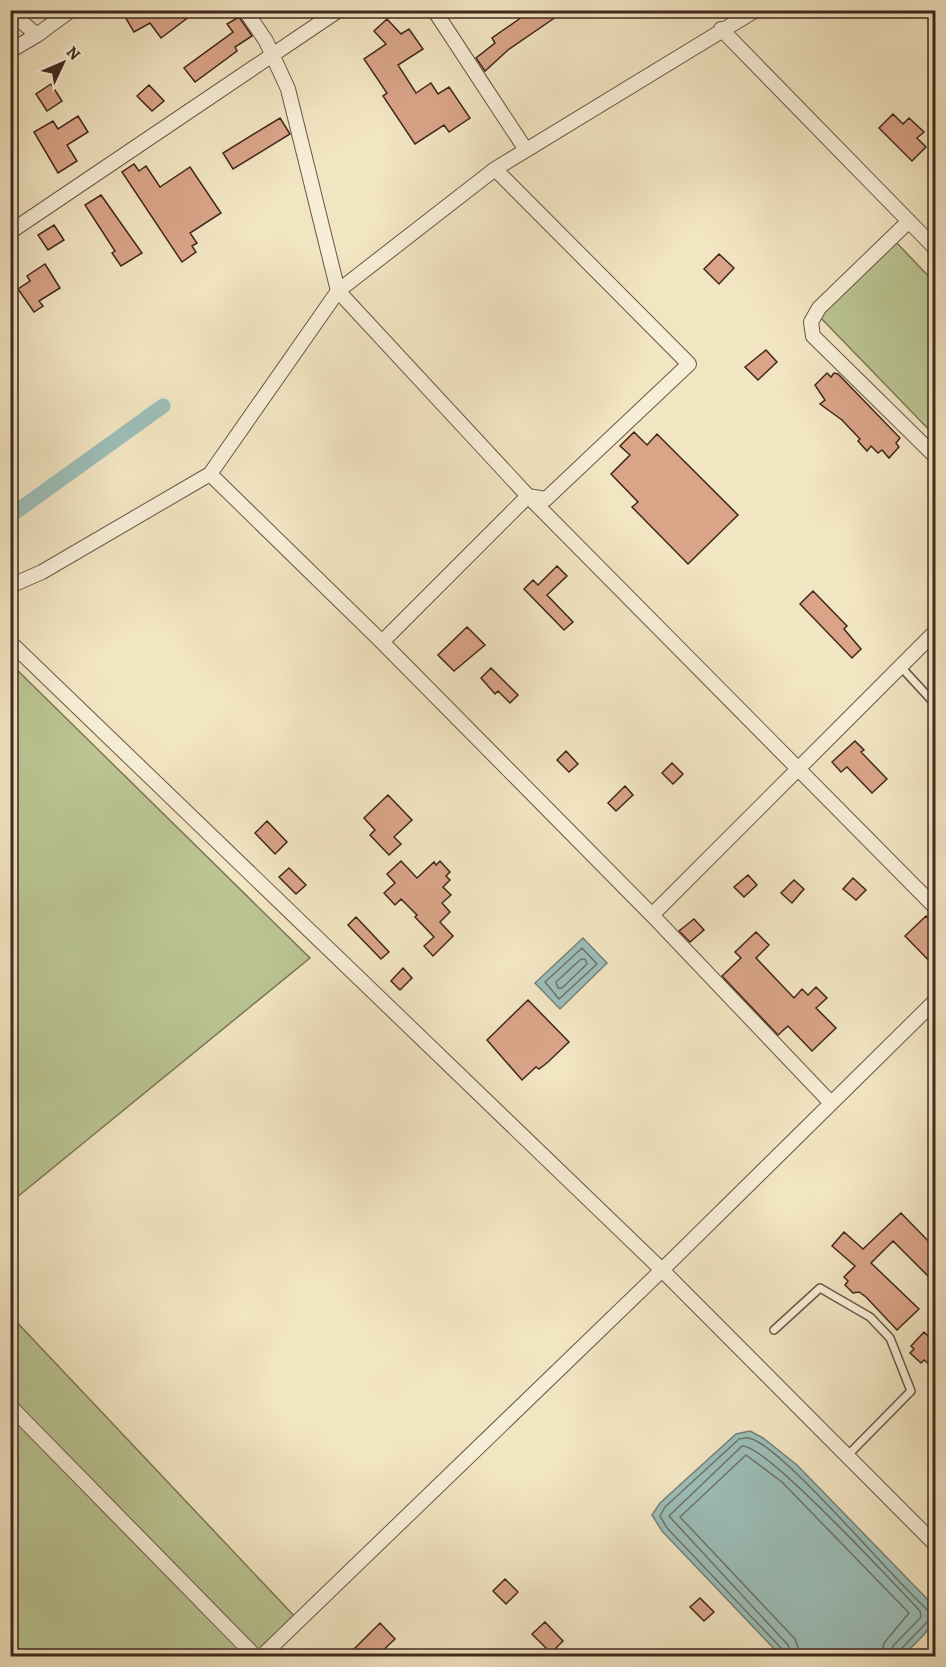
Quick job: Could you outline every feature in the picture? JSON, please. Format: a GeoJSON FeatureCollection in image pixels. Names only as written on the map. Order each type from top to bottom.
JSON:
{"type":"FeatureCollection","features":[{"type":"Feature","properties":{"kind":"street"},"geometry":{"type":"LineString","coordinates":[[10,51],[71,10]]}},
{"type":"Feature","properties":{"kind":"street"},"geometry":{"type":"LineString","coordinates":[[245,10],[266,41],[288,89],[338,291],[528,496],[936,908]]}},
{"type":"Feature","properties":{"kind":"street"},"geometry":{"type":"LineString","coordinates":[[10,232],[339,10]]}},
{"type":"Feature","properties":{"kind":"street"},"geometry":{"type":"LineString","coordinates":[[434,10],[526,150]]}},
{"type":"Feature","properties":{"kind":"street"},"geometry":{"type":"LineString","coordinates":[[10,586],[42,572],[210,474],[338,291],[495,169],[721,29],[756,10]]}},
{"type":"Feature","properties":{"kind":"street"},"geometry":{"type":"LineString","coordinates":[[10,12],[37,35]]}},
{"type":"Feature","properties":{"kind":"street"},"geometry":{"type":"LineString","coordinates":[[721,29],[936,249]]}},
{"type":"Feature","properties":{"kind":"street"},"geometry":{"type":"LineString","coordinates":[[495,169],[689,364],[546,499],[528,496]]}},
{"type":"Feature","properties":{"kind":"street"},"geometry":{"type":"LineString","coordinates":[[909,221],[819,308],[811,322],[813,336],[936,458]]}},
{"type":"Feature","properties":{"kind":"street"},"geometry":{"type":"LineString","coordinates":[[210,474],[382,642],[652,915],[830,1102]]}},
{"type":"Feature","properties":{"kind":"street"},"geometry":{"type":"LineString","coordinates":[[382,642],[528,496]]}},
{"type":"Feature","properties":{"kind":"street"},"geometry":{"type":"LineString","coordinates":[[652,915],[936,631]]}},
{"type":"Feature","properties":{"kind":"street"},"geometry":{"type":"LineString","coordinates":[[10,642],[662,1270],[934,1541]]}},
{"type":"Feature","properties":{"kind":"street"},"geometry":{"type":"LineString","coordinates":[[262,1656],[662,1270],[936,1000]]}},
{"type":"Feature","properties":{"kind":"street"},"geometry":{"type":"LineString","coordinates":[[10,1406],[255,1656]]}},
{"type":"Feature","properties":{"kind":"lane"},"geometry":{"type":"LineString","coordinates":[[900,666],[936,705]]}},
{"type":"Feature","properties":{"kind":"lane"},"geometry":{"type":"LineString","coordinates":[[774,1330],[820,1288],[870,1317],[890,1338],[911,1391],[847,1456]]}},
{"type":"Feature","properties":{"kind":"green space"},"geometry":{"type":"Polygon","coordinates":[[[896,242],[935,283],[935,436],[819,316],[896,242]]]}},
{"type":"Feature","properties":{"kind":"green space"},"geometry":{"type":"Polygon","coordinates":[[[11,664],[310,958],[10,1202],[11,664]]]}},
{"type":"Feature","properties":{"kind":"green space"},"geometry":{"type":"Polygon","coordinates":[[[10,1315],[299,1621],[263,1656],[11,1656],[10,1315]]]}},
{"type":"Feature","properties":{"kind":"water"},"geometry":{"type":"Polygon","coordinates":[[[583,938],[607,963],[560,1009],[535,983],[583,938]]]}},
{"type":"Feature","properties":{"kind":"water"},"geometry":{"type":"Polygon","coordinates":[[[750,1431],[763,1438],[797,1465],[931,1603],[933,1619],[930,1626],[926,1633],[902,1656],[781,1656],[662,1531],[652,1515],[660,1503],[736,1434],[750,1431]]]}},
{"type":"Feature","properties":{"kind":"building"},"geometry":{"type":"Polygon","coordinates":[[[121,10],[198,10],[161,38],[150,23],[134,32],[121,10]]]}},
{"type":"Feature","properties":{"kind":"building"},"geometry":{"type":"Polygon","coordinates":[[[532,10],[566,10],[508,50],[485,71],[476,58],[495,43],[492,38],[532,10]]]}},
{"type":"Feature","properties":{"kind":"building"},"geometry":{"type":"Polygon","coordinates":[[[239,17],[252,36],[235,47],[237,51],[195,82],[184,68],[233,32],[227,24],[239,17]]]}},
{"type":"Feature","properties":{"kind":"building"},"geometry":{"type":"Polygon","coordinates":[[[387,19],[401,34],[409,29],[423,49],[398,65],[416,93],[431,83],[438,94],[449,87],[470,118],[449,132],[444,125],[415,144],[383,96],[387,93],[364,59],[386,44],[374,31],[387,19]]]}},
{"type":"Feature","properties":{"kind":"building"},"geometry":{"type":"Polygon","coordinates":[[[51,84],[62,101],[47,111],[36,94],[51,84]]]}},
{"type":"Feature","properties":{"kind":"building"},"geometry":{"type":"Polygon","coordinates":[[[149,85],[164,101],[152,111],[137,96],[149,85]]]}},
{"type":"Feature","properties":{"kind":"building"},"geometry":{"type":"Polygon","coordinates":[[[893,114],[903,124],[909,118],[924,132],[917,138],[926,147],[912,161],[879,128],[893,114]]]}},
{"type":"Feature","properties":{"kind":"building"},"geometry":{"type":"Polygon","coordinates":[[[78,116],[88,132],[67,145],[77,161],[58,173],[34,132],[53,121],[58,129],[78,116]]]}},
{"type":"Feature","properties":{"kind":"building"},"geometry":{"type":"Polygon","coordinates":[[[280,118],[290,134],[233,169],[223,153],[280,118]]]}},
{"type":"Feature","properties":{"kind":"building"},"geometry":{"type":"Polygon","coordinates":[[[134,164],[139,171],[146,166],[160,187],[190,167],[221,213],[190,233],[197,243],[192,246],[196,252],[182,262],[122,172],[134,164]]]}},
{"type":"Feature","properties":{"kind":"building"},"geometry":{"type":"Polygon","coordinates":[[[101,195],[142,253],[121,266],[112,253],[115,251],[85,205],[101,195]]]}},
{"type":"Feature","properties":{"kind":"building"},"geometry":{"type":"Polygon","coordinates":[[[54,225],[64,240],[48,250],[38,235],[54,225]]]}},
{"type":"Feature","properties":{"kind":"building"},"geometry":{"type":"Polygon","coordinates":[[[719,254],[734,268],[719,284],[704,269],[719,254]]]}},
{"type":"Feature","properties":{"kind":"building"},"geometry":{"type":"Polygon","coordinates":[[[45,264],[60,288],[39,301],[43,306],[34,312],[18,289],[30,281],[27,276],[45,264]]]}},
{"type":"Feature","properties":{"kind":"building"},"geometry":{"type":"Polygon","coordinates":[[[766,350],[777,362],[758,380],[745,367],[766,350]]]}},
{"type":"Feature","properties":{"kind":"building"},"geometry":{"type":"Polygon","coordinates":[[[827,373],[831,377],[834,373],[838,374],[900,438],[896,443],[899,447],[889,458],[882,450],[878,453],[871,446],[867,451],[858,441],[860,439],[842,420],[820,404],[825,400],[815,385],[827,373]]]}},
{"type":"Feature","properties":{"kind":"building"},"geometry":{"type":"Polygon","coordinates":[[[634,432],[647,445],[657,434],[738,515],[688,564],[632,507],[638,502],[611,474],[630,455],[620,446],[634,432]]]}},
{"type":"Feature","properties":{"kind":"building"},"geometry":{"type":"Polygon","coordinates":[[[557,566],[567,576],[547,595],[573,622],[564,630],[524,589],[533,580],[538,585],[557,566]]]}},
{"type":"Feature","properties":{"kind":"building"},"geometry":{"type":"Polygon","coordinates":[[[813,591],[847,626],[844,629],[861,649],[852,658],[800,604],[813,591]]]}},
{"type":"Feature","properties":{"kind":"building"},"geometry":{"type":"Polygon","coordinates":[[[467,627],[485,645],[454,671],[438,655],[467,627]]]}},
{"type":"Feature","properties":{"kind":"building"},"geometry":{"type":"Polygon","coordinates":[[[491,668],[518,695],[510,703],[498,691],[495,694],[481,678],[491,668]]]}},
{"type":"Feature","properties":{"kind":"building"},"geometry":{"type":"Polygon","coordinates":[[[855,741],[864,750],[861,752],[887,779],[872,793],[847,767],[841,772],[832,762],[855,741]]]}},
{"type":"Feature","properties":{"kind":"building"},"geometry":{"type":"Polygon","coordinates":[[[566,751],[578,764],[569,772],[557,760],[566,751]]]}},
{"type":"Feature","properties":{"kind":"building"},"geometry":{"type":"Polygon","coordinates":[[[672,763],[683,774],[673,784],[662,773],[672,763]]]}},
{"type":"Feature","properties":{"kind":"building"},"geometry":{"type":"Polygon","coordinates":[[[625,786],[633,795],[616,811],[608,803],[625,786]]]}},
{"type":"Feature","properties":{"kind":"building"},"geometry":{"type":"Polygon","coordinates":[[[388,795],[412,820],[394,837],[401,844],[389,855],[370,835],[375,830],[364,818],[388,795]]]}},
{"type":"Feature","properties":{"kind":"building"},"geometry":{"type":"Polygon","coordinates":[[[267,821],[287,842],[275,854],[255,833],[267,821]]]}},
{"type":"Feature","properties":{"kind":"building"},"geometry":{"type":"Polygon","coordinates":[[[401,861],[417,878],[434,862],[436,865],[440,861],[450,872],[446,876],[450,880],[443,887],[451,895],[442,903],[450,912],[440,922],[453,936],[433,956],[424,946],[434,937],[415,917],[417,915],[401,899],[395,905],[384,893],[395,883],[387,874],[401,861]]]}},
{"type":"Feature","properties":{"kind":"building"},"geometry":{"type":"Polygon","coordinates":[[[289,868],[306,885],[296,894],[279,877],[289,868]]]}},
{"type":"Feature","properties":{"kind":"building"},"geometry":{"type":"Polygon","coordinates":[[[748,875],[757,885],[744,897],[734,887],[748,875]]]}},
{"type":"Feature","properties":{"kind":"building"},"geometry":{"type":"Polygon","coordinates":[[[853,878],[866,890],[856,900],[843,889],[853,878]]]}},
{"type":"Feature","properties":{"kind":"building"},"geometry":{"type":"Polygon","coordinates":[[[794,880],[804,889],[792,903],[781,893],[794,880]]]}},
{"type":"Feature","properties":{"kind":"building"},"geometry":{"type":"Polygon","coordinates":[[[926,916],[936,926],[936,968],[905,936],[926,916]]]}},
{"type":"Feature","properties":{"kind":"building"},"geometry":{"type":"Polygon","coordinates":[[[356,917],[389,952],[381,959],[348,925],[356,917]]]}},
{"type":"Feature","properties":{"kind":"building"},"geometry":{"type":"Polygon","coordinates":[[[694,919],[704,930],[690,942],[679,931],[694,919]]]}},
{"type":"Feature","properties":{"kind":"building"},"geometry":{"type":"Polygon","coordinates":[[[756,932],[769,945],[756,958],[794,998],[802,989],[808,995],[816,987],[827,998],[816,1008],[836,1028],[812,1051],[788,1026],[778,1035],[722,976],[741,958],[735,952],[756,932]]]}},
{"type":"Feature","properties":{"kind":"building"},"geometry":{"type":"Polygon","coordinates":[[[403,968],[412,978],[400,990],[391,981],[403,968]]]}},
{"type":"Feature","properties":{"kind":"building"},"geometry":{"type":"Polygon","coordinates":[[[528,1000],[569,1042],[548,1062],[539,1069],[536,1067],[522,1080],[487,1040],[528,1000]]]}},
{"type":"Feature","properties":{"kind":"building"},"geometry":{"type":"Polygon","coordinates":[[[901,1213],[936,1249],[936,1284],[893,1241],[871,1263],[919,1309],[897,1330],[866,1297],[859,1292],[853,1293],[845,1285],[848,1281],[844,1277],[855,1266],[832,1246],[844,1232],[863,1249],[901,1213]]]}},
{"type":"Feature","properties":{"kind":"building"},"geometry":{"type":"Polygon","coordinates":[[[924,1332],[936,1344],[936,1359],[930,1365],[924,1360],[921,1363],[910,1353],[914,1349],[911,1346],[924,1332]]]}},
{"type":"Feature","properties":{"kind":"building"},"geometry":{"type":"Polygon","coordinates":[[[505,1579],[518,1592],[506,1604],[493,1591],[505,1579]]]}},
{"type":"Feature","properties":{"kind":"building"},"geometry":{"type":"Polygon","coordinates":[[[700,1598],[714,1612],[704,1621],[690,1607],[700,1598]]]}},
{"type":"Feature","properties":{"kind":"building"},"geometry":{"type":"Polygon","coordinates":[[[545,1622],[563,1641],[551,1653],[532,1634],[545,1622]]]}},
{"type":"Feature","properties":{"kind":"building"},"geometry":{"type":"Polygon","coordinates":[[[380,1623],[395,1639],[377,1656],[361,1656],[354,1649],[380,1623]]]}},
{"type":"Feature","properties":{"kind":"waterway"},"geometry":{"type":"LineString","coordinates":[[10,516],[163,406]]}}]}
